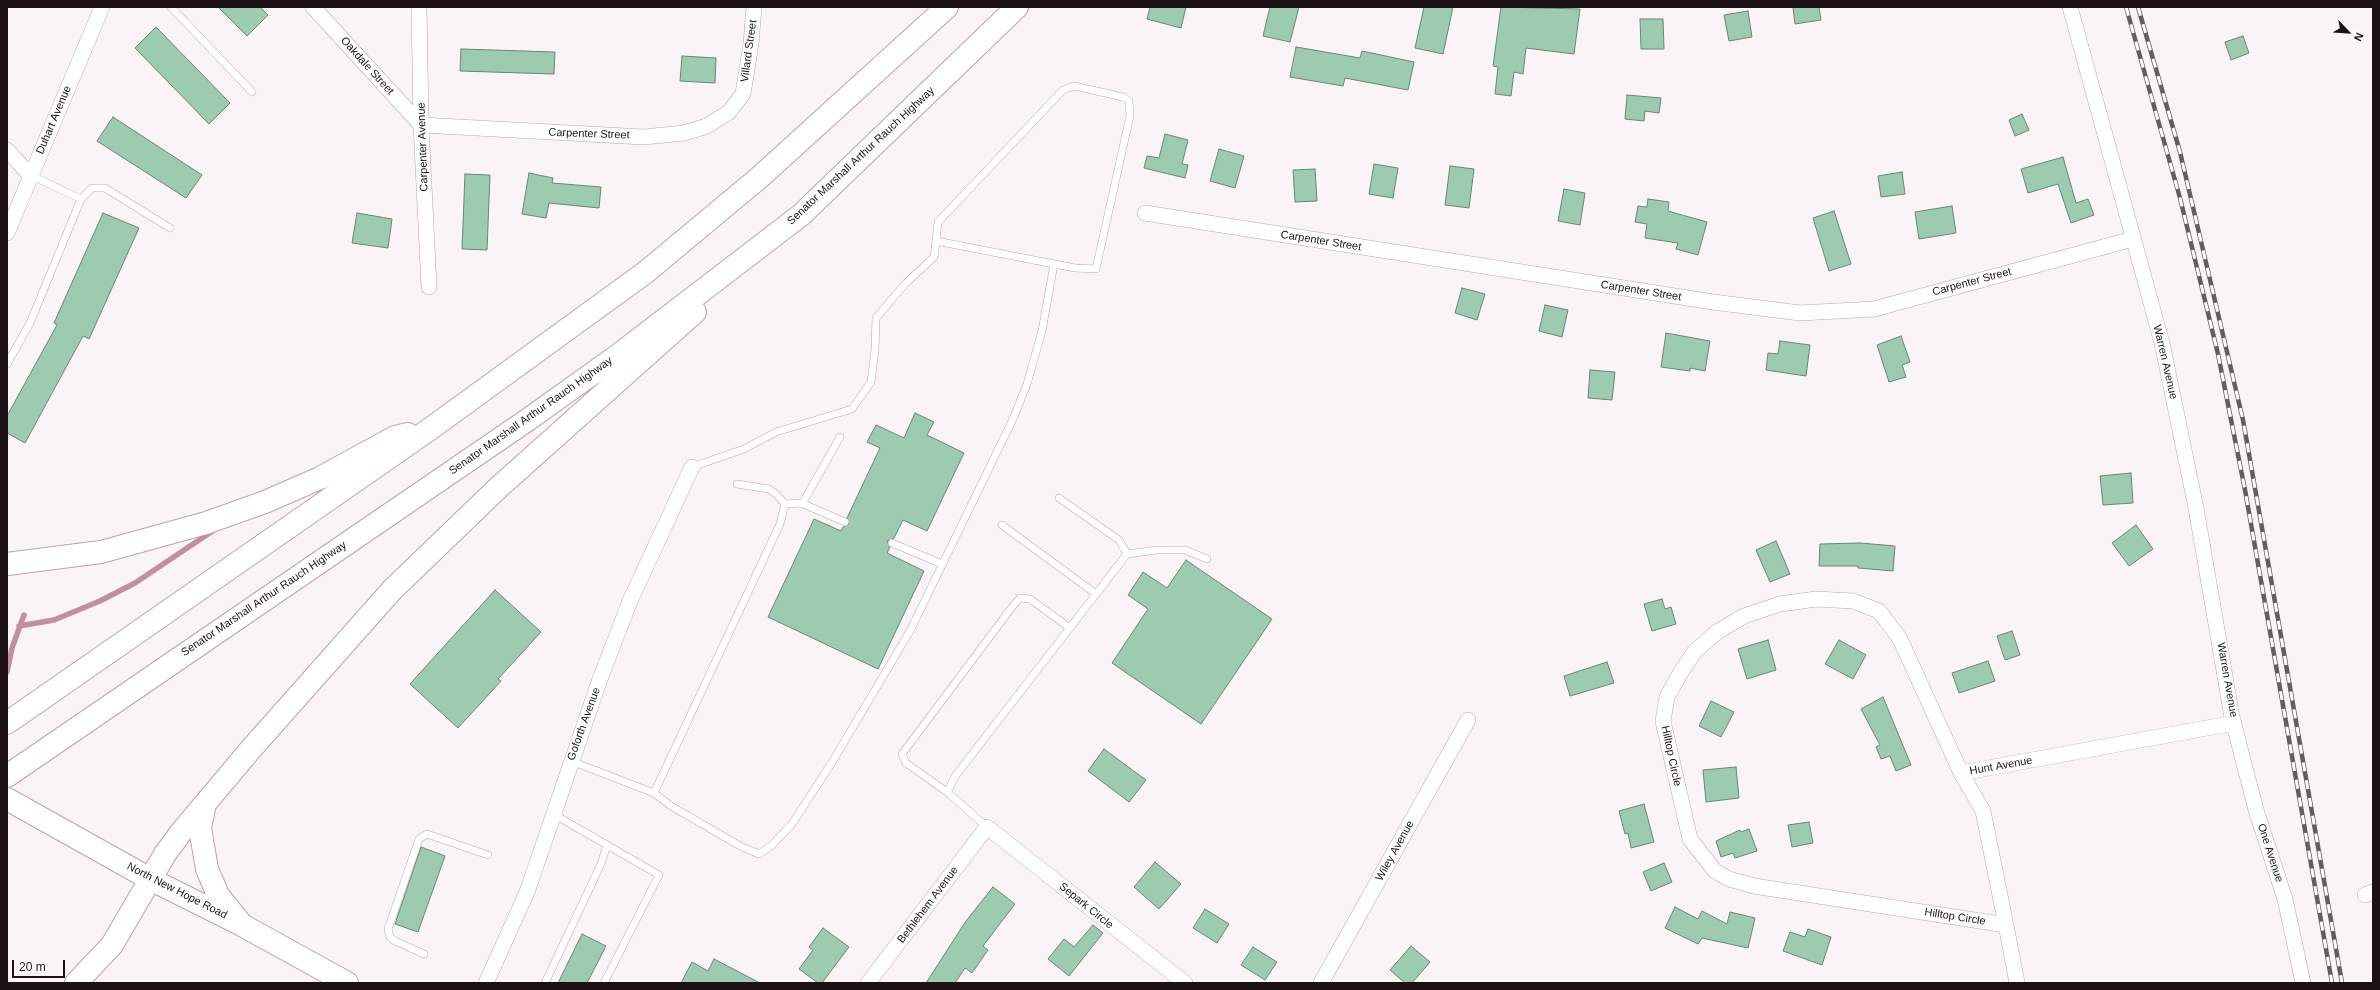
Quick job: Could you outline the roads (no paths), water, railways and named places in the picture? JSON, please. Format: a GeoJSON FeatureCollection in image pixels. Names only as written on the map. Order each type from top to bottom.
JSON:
{"type":"FeatureCollection","features":[{"type":"Feature","properties":{"kind":"main road"},"geometry":{"type":"LineString","coordinates":[[7,722],[430,429],[646,272],[760,177],[947,7]]}},
{"type":"Feature","properties":{"kind":"main road","name":"Senator Marshall Arthur Rauch Highway"},"geometry":{"type":"LineString","coordinates":[[7,776],[617,356],[801,215],[1017,7]]}},
{"type":"Feature","properties":{"kind":"main road"},"geometry":{"type":"LineString","coordinates":[[76,983],[112,945],[152,880],[165,854],[206,803],[340,647],[392,590],[447,536],[801,215]]}},
{"type":"Feature","properties":{"kind":"main road"},"geometry":{"type":"LineString","coordinates":[[7,564],[101,552],[206,523],[265,502],[320,478],[395,437],[430,429]]}},
{"type":"Feature","properties":{"kind":"main road","name":"North New Hope Road"},"geometry":{"type":"LineString","coordinates":[[7,799],[152,880],[242,925],[347,983]]}},
{"type":"Feature","properties":{"kind":"main road"},"geometry":{"type":"LineString","coordinates":[[206,803],[200,828],[207,869],[218,895],[242,925]]}},
{"type":"Feature","properties":{"kind":"street","name":"Duhart Avenue"},"geometry":{"type":"LineString","coordinates":[[7,233],[30,175],[102,7]]}},
{"type":"Feature","properties":{"kind":"street","name":"Oakdale Street"},"geometry":{"type":"LineString","coordinates":[[313,7],[421,125]]}},
{"type":"Feature","properties":{"kind":"street","name":"Carpenter Avenue"},"geometry":{"type":"LineString","coordinates":[[419,7],[421,125],[429,287]]}},
{"type":"Feature","properties":{"kind":"street","name":"Villard Street"},"geometry":{"type":"LineString","coordinates":[[743,94],[751,44],[754,7]]}},
{"type":"Feature","properties":{"kind":"street","name":"Warren Avenue"},"geometry":{"type":"LineString","coordinates":[[2070,7],[2162,343],[2178,417],[2234,723]]}},
{"type":"Feature","properties":{"kind":"street","name":"Carpenter Street"},"geometry":{"type":"LineString","coordinates":[[421,125],[637,136],[684,133],[716,121],[729,112],[743,94]]}},
{"type":"Feature","properties":{"kind":"street"},"geometry":{"type":"LineString","coordinates":[[7,150],[30,175]]}},
{"type":"Feature","properties":{"kind":"street","name":"Carpenter Street"},"geometry":{"type":"LineString","coordinates":[[1146,213],[1713,302],[1800,313],[1874,309],[2133,239]]}},
{"type":"Feature","properties":{"kind":"street","name":"Goforth Avenue"},"geometry":{"type":"LineString","coordinates":[[486,983],[527,892],[571,761],[630,602],[692,467]]}},
{"type":"Feature","properties":{"kind":"street","name":"Hilltop Circle"},"geometry":{"type":"LineString","coordinates":[[1961,773],[1900,639],[1878,611],[1853,601],[1816,599],[1794,602],[1780,604],[1744,616],[1717,632],[1696,651],[1681,672],[1667,697],[1663,721],[1690,839],[1715,872],[1729,879],[1754,886],[2006,925]]}},
{"type":"Feature","properties":{"kind":"street","name":"Wiley Avenue"},"geometry":{"type":"LineString","coordinates":[[1321,983],[1468,720]]}},
{"type":"Feature","properties":{"kind":"street","name":"Hunt Avenue"},"geometry":{"type":"LineString","coordinates":[[2017,983],[1983,811],[1961,773],[2234,723]]}},
{"type":"Feature","properties":{"kind":"street","name":"One Avenue"},"geometry":{"type":"LineString","coordinates":[[2234,723],[2256,810],[2285,899],[2303,983]]}},
{"type":"Feature","properties":{"kind":"street","name":"Bethlehem Avenue"},"geometry":{"type":"LineString","coordinates":[[868,983],[987,827]]}},
{"type":"Feature","properties":{"kind":"street","name":"Separk Circle"},"geometry":{"type":"LineString","coordinates":[[987,827],[1185,983]]}},
{"type":"Feature","properties":{"kind":"lane"},"geometry":{"type":"LineString","coordinates":[[171,7],[252,92]]}},
{"type":"Feature","properties":{"kind":"lane"},"geometry":{"type":"LineString","coordinates":[[692,467],[744,449],[776,432],[852,409],[871,382],[876,349],[876,318],[905,284],[934,257],[938,222],[1063,90],[1074,86],[1123,97],[1129,101],[1130,116],[1096,269],[1054,264],[936,241]]}},
{"type":"Feature","properties":{"kind":"lane"},"geometry":{"type":"LineString","coordinates":[[30,175],[81,199]]}},
{"type":"Feature","properties":{"kind":"lane"},"geometry":{"type":"LineString","coordinates":[[7,364],[30,323],[81,199],[92,188],[105,188],[170,228]]}},
{"type":"Feature","properties":{"kind":"lane"},"geometry":{"type":"LineString","coordinates":[[571,761],[654,793],[672,806],[740,846],[759,854],[771,846],[792,824],[834,759],[910,630],[1013,420],[1027,384],[1042,331],[1054,264]]}},
{"type":"Feature","properties":{"kind":"lane"},"geometry":{"type":"LineString","coordinates":[[802,504],[840,437]]}},
{"type":"Feature","properties":{"kind":"lane"},"geometry":{"type":"LineString","coordinates":[[737,484],[768,490],[776,494],[785,504],[802,504],[845,522]]}},
{"type":"Feature","properties":{"kind":"lane"},"geometry":{"type":"LineString","coordinates":[[1059,498],[1119,540],[1127,554]]}},
{"type":"Feature","properties":{"kind":"lane"},"geometry":{"type":"LineString","coordinates":[[654,793],[780,524],[785,504]]}},
{"type":"Feature","properties":{"kind":"lane"},"geometry":{"type":"LineString","coordinates":[[1002,525],[1096,594]]}},
{"type":"Feature","properties":{"kind":"lane"},"geometry":{"type":"LineString","coordinates":[[892,543],[942,564]]}},
{"type":"Feature","properties":{"kind":"lane"},"geometry":{"type":"LineString","coordinates":[[947,792],[956,775],[1127,554],[1157,550],[1185,550],[1207,558]]}},
{"type":"Feature","properties":{"kind":"lane"},"geometry":{"type":"LineString","coordinates":[[987,827],[947,792],[906,763],[902,754],[1007,613],[1020,598],[1030,599],[1070,628]]}},
{"type":"Feature","properties":{"kind":"lane"},"geometry":{"type":"LineString","coordinates":[[553,814],[660,875],[604,983]]}},
{"type":"Feature","properties":{"kind":"lane"},"geometry":{"type":"LineString","coordinates":[[424,954],[395,941],[390,937],[388,929],[419,839],[428,834],[488,855]]}},
{"type":"Feature","properties":{"kind":"lane"},"geometry":{"type":"LineString","coordinates":[[545,983],[601,864],[607,845]]}},
{"type":"Feature","properties":{"kind":"waterway"},"geometry":{"type":"LineString","coordinates":[[19,626],[54,620],[100,601],[135,583],[214,530]]}},
{"type":"Feature","properties":{"kind":"waterway"},"geometry":{"type":"LineString","coordinates":[[7,672],[12,648],[24,615]]}},
{"type":"Feature","properties":{"kind":"railway"},"geometry":{"type":"LineString","coordinates":[[2126,7],[2180,198],[2218,354],[2245,490],[2332,983]]}},
{"type":"Feature","properties":{"kind":"railway"},"geometry":{"type":"LineString","coordinates":[[2138,7],[2180,152],[2243,420],[2342,983]]}}]}
